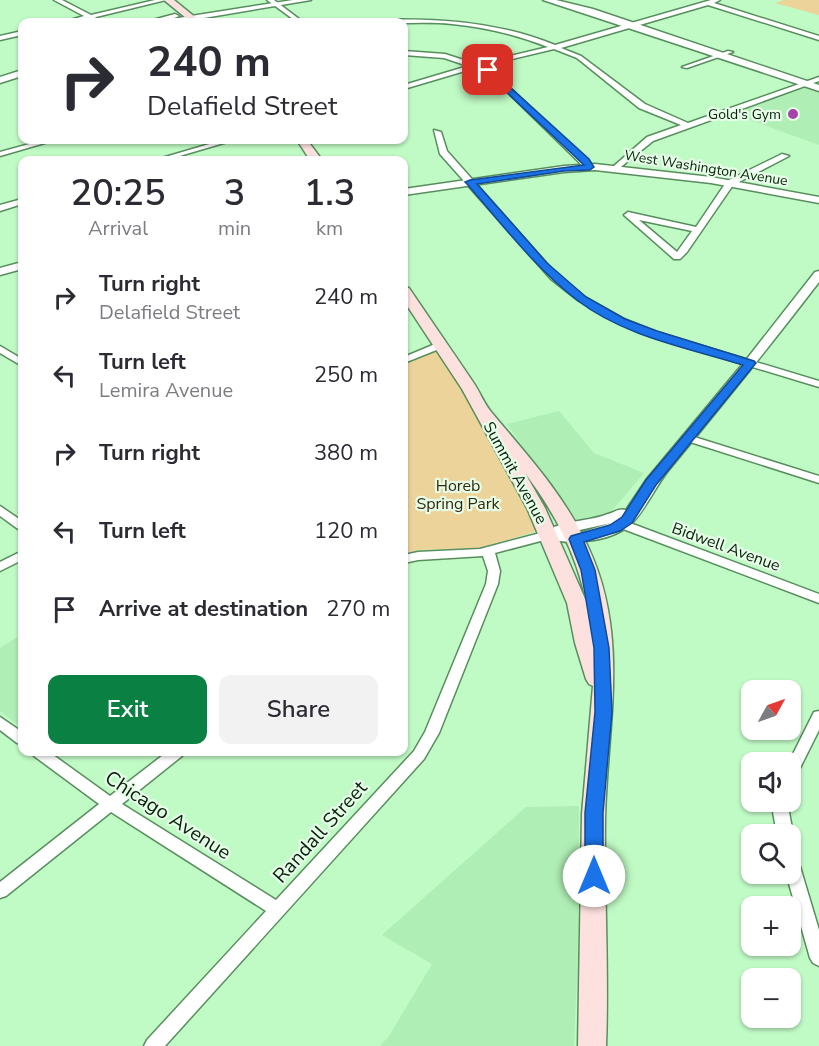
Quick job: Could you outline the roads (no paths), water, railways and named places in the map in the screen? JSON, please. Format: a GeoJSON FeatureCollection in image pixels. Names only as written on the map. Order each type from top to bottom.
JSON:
{"type":"FeatureCollection","features":[{"type":"Feature","properties":{"kind":"main road"},"geometry":{"type":"LineString","coordinates":[[168,0],[191,18]]}},
{"type":"Feature","properties":{"kind":"main road","name":"Summit Avenue"},"geometry":{"type":"LineString","coordinates":[[408,297],[470,389],[536,508],[577,603],[585,643],[603,703]]}},
{"type":"Feature","properties":{"kind":"main road","name":"Summit Avenue"},"geometry":{"type":"LineString","coordinates":[[482,412],[509,440],[572,533],[588,570],[596,608],[602,648],[603,703],[594,813],[592,1046]]}},
{"type":"Feature","properties":{"kind":"street"},"geometry":{"type":"LineString","coordinates":[[57,0],[90,17]]}},
{"type":"Feature","properties":{"kind":"street"},"geometry":{"type":"LineString","coordinates":[[85,18],[163,0]]}},
{"type":"Feature","properties":{"kind":"street"},"geometry":{"type":"LineString","coordinates":[[191,18],[275,2],[308,0]]}},
{"type":"Feature","properties":{"kind":"street"},"geometry":{"type":"LineString","coordinates":[[547,0],[636,24]]}},
{"type":"Feature","properties":{"kind":"street"},"geometry":{"type":"LineString","coordinates":[[568,0],[815,82]]}},
{"type":"Feature","properties":{"kind":"street"},"geometry":{"type":"LineString","coordinates":[[408,86],[477,65],[556,47],[717,0]]}},
{"type":"Feature","properties":{"kind":"street"},"geometry":{"type":"LineString","coordinates":[[275,2],[295,18]]}},
{"type":"Feature","properties":{"kind":"street"},"geometry":{"type":"LineString","coordinates":[[709,3],[819,38]]}},
{"type":"Feature","properties":{"kind":"street"},"geometry":{"type":"LineString","coordinates":[[408,21],[467,24],[512,32],[556,47],[584,60],[642,106],[688,126]]}},
{"type":"Feature","properties":{"kind":"street"},"geometry":{"type":"LineString","coordinates":[[0,38],[18,34]]}},
{"type":"Feature","properties":{"kind":"street"},"geometry":{"type":"LineString","coordinates":[[408,53],[445,56],[477,65],[491,73],[590,167]]}},
{"type":"Feature","properties":{"kind":"street"},"geometry":{"type":"LineString","coordinates":[[685,67],[725,53]]}},
{"type":"Feature","properties":{"kind":"street"},"geometry":{"type":"LineString","coordinates":[[0,74],[18,69]]}},
{"type":"Feature","properties":{"kind":"street"},"geometry":{"type":"LineString","coordinates":[[0,80],[18,74]]}},
{"type":"Feature","properties":{"kind":"street"},"geometry":{"type":"LineString","coordinates":[[617,168],[647,140],[815,82]]}},
{"type":"Feature","properties":{"kind":"street"},"geometry":{"type":"LineString","coordinates":[[437,132],[440,148],[554,277],[582,299],[639,329],[819,384]]}},
{"type":"Feature","properties":{"kind":"street"},"geometry":{"type":"LineString","coordinates":[[0,153],[35,144]]}},
{"type":"Feature","properties":{"kind":"street"},"geometry":{"type":"LineString","coordinates":[[170,156],[204,144]]}},
{"type":"Feature","properties":{"kind":"street"},"geometry":{"type":"LineString","coordinates":[[698,230],[628,215],[677,257],[698,230],[730,183],[785,156]]}},
{"type":"Feature","properties":{"kind":"street","name":"West Washington Avenue"},"geometry":{"type":"LineString","coordinates":[[408,191],[590,167],[617,168],[730,183],[819,200]]}},
{"type":"Feature","properties":{"kind":"street"},"geometry":{"type":"LineString","coordinates":[[0,208],[18,202]]}},
{"type":"Feature","properties":{"kind":"street"},"geometry":{"type":"LineString","coordinates":[[0,273],[18,266]]}},
{"type":"Feature","properties":{"kind":"street"},"geometry":{"type":"LineString","coordinates":[[408,558],[488,552],[548,535],[622,524],[819,273]]}},
{"type":"Feature","properties":{"kind":"street"},"geometry":{"type":"LineString","coordinates":[[408,358],[440,345]]}},
{"type":"Feature","properties":{"kind":"street"},"geometry":{"type":"LineString","coordinates":[[0,349],[18,360]]}},
{"type":"Feature","properties":{"kind":"street"},"geometry":{"type":"LineString","coordinates":[[688,438],[819,480]]}},
{"type":"Feature","properties":{"kind":"street"},"geometry":{"type":"LineString","coordinates":[[572,533],[608,520],[636,504]]}},
{"type":"Feature","properties":{"kind":"street"},"geometry":{"type":"LineString","coordinates":[[0,510],[18,523]]}},
{"type":"Feature","properties":{"kind":"street","name":"Bidwell Avenue"},"geometry":{"type":"LineString","coordinates":[[622,524],[819,599]]}},
{"type":"Feature","properties":{"kind":"street","name":"Randall Street"},"geometry":{"type":"LineString","coordinates":[[153,1046],[427,744],[492,584],[494,571],[488,552]]}},
{"type":"Feature","properties":{"kind":"street"},"geometry":{"type":"LineString","coordinates":[[0,567],[18,557]]}},
{"type":"Feature","properties":{"kind":"street"},"geometry":{"type":"LineString","coordinates":[[801,752],[819,716]]}},
{"type":"Feature","properties":{"kind":"street"},"geometry":{"type":"LineString","coordinates":[[0,722],[18,736]]}},
{"type":"Feature","properties":{"kind":"street","name":"Chicago Avenue"},"geometry":{"type":"LineString","coordinates":[[44,756],[110,804],[277,910]]}},
{"type":"Feature","properties":{"kind":"street"},"geometry":{"type":"LineString","coordinates":[[0,891],[172,756]]}},
{"type":"Feature","properties":{"kind":"street"},"geometry":{"type":"LineString","coordinates":[[797,884],[819,958]]}},
{"type":"Feature","properties":{"kind":"place","name":"Gold's Gym"},"geometry":{"type":"Point","coordinates":[793,114]}},
{"type":"Feature","properties":{"kind":"park label","name":"Horeb Spring Park"},"geometry":{"type":"Point","coordinates":[458,495]}}]}
